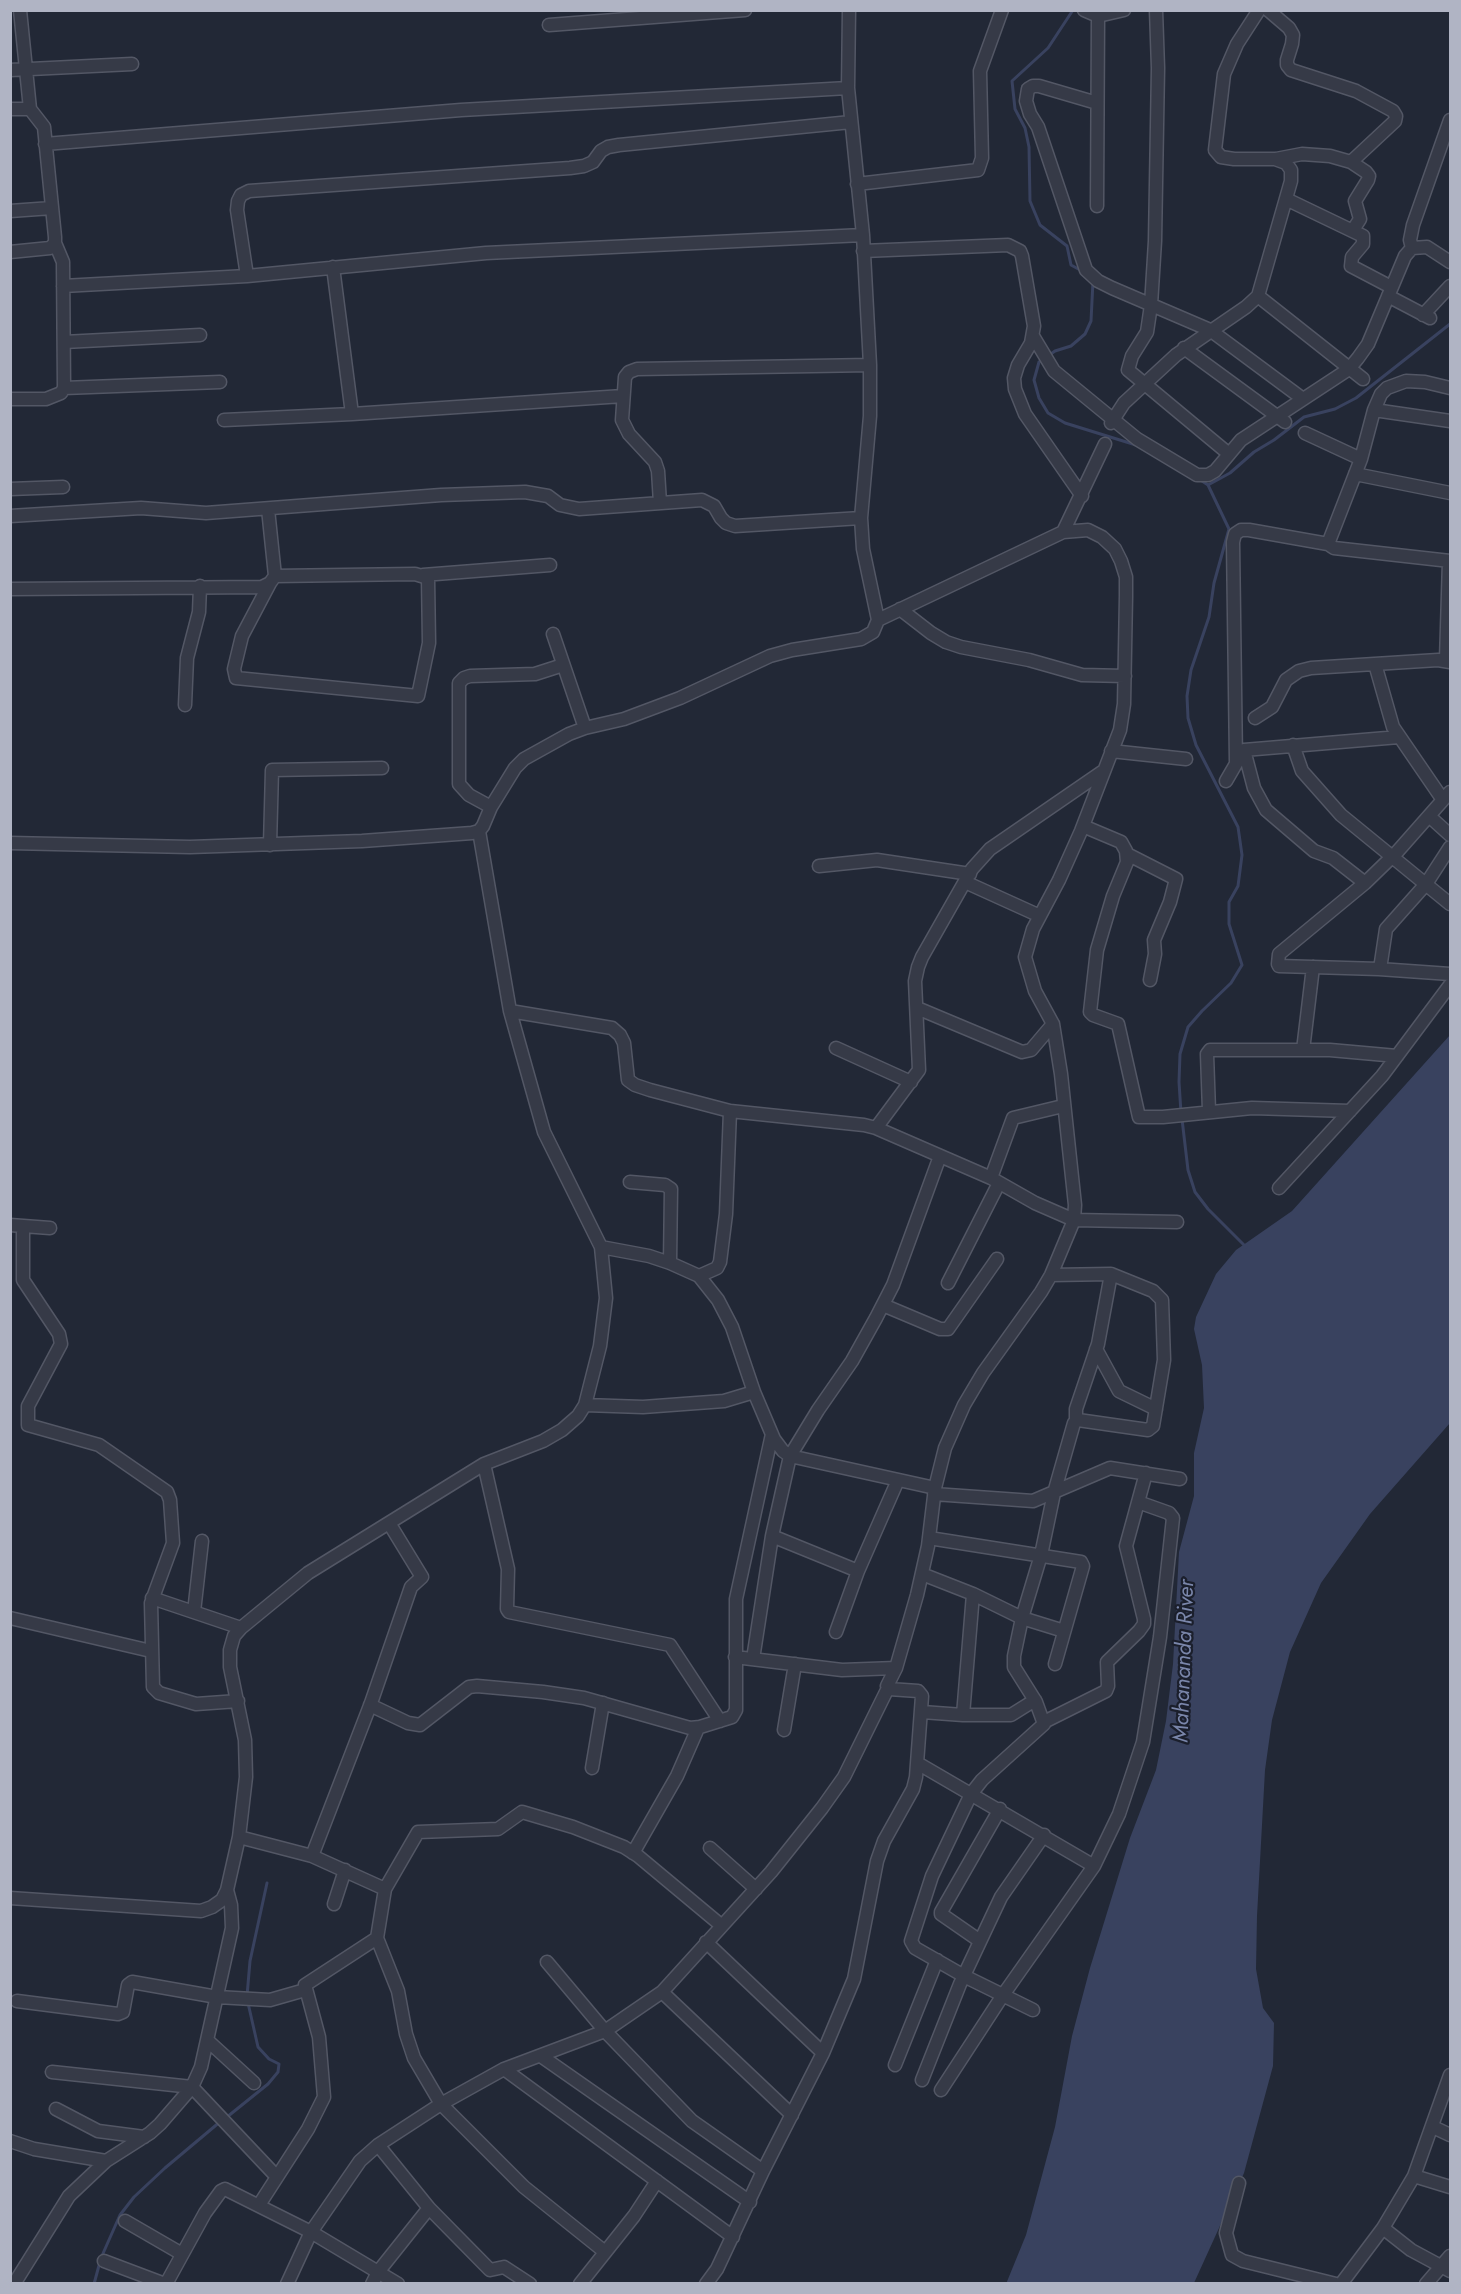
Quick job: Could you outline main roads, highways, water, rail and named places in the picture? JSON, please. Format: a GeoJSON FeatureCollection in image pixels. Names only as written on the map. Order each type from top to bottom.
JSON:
{"type":"FeatureCollection","features":[{"type":"Feature","properties":{"kind":"water","name":"Mahananda River"},"geometry":{"type":"Polygon","coordinates":[[[1450,1035],[1450,1423],[1370,1514],[1321,1583],[1290,1652],[1272,1720],[1265,1770],[1257,1916],[1256,1969],[1263,2008],[1274,2023],[1273,2066],[1244,2173],[1194,2283],[1006,2284],[1026,2235],[1055,2127],[1072,2036],[1090,1968],[1130,1838],[1156,1770],[1166,1721],[1173,1664],[1179,1552],[1194,1496],[1194,1453],[1204,1408],[1202,1365],[1194,1329],[1196,1317],[1216,1274],[1236,1250],[1292,1211],[1450,1035]]]}},
{"type":"Feature","properties":{"kind":"waterway"},"geometry":{"type":"LineString","coordinates":[[1073,10],[1048,48],[1012,81],[1015,109],[1025,128],[1029,147],[1030,201],[1040,225],[1067,246],[1071,265],[1082,271]]}},
{"type":"Feature","properties":{"kind":"waterway"},"geometry":{"type":"LineString","coordinates":[[1048,356],[1071,346],[1085,334],[1091,321],[1093,281]]}},
{"type":"Feature","properties":{"kind":"waterway"},"geometry":{"type":"LineString","coordinates":[[1208,485],[1230,473],[1254,452],[1304,417],[1335,409],[1356,398],[1450,324]]}},
{"type":"Feature","properties":{"kind":"waterway"},"geometry":{"type":"LineString","coordinates":[[1042,360],[1039,362],[1034,380],[1039,398],[1048,413],[1065,423],[1136,445]]}},
{"type":"Feature","properties":{"kind":"waterway"},"geometry":{"type":"LineString","coordinates":[[1181,1113],[1180,1054],[1188,1027],[1231,983],[1242,965],[1229,924],[1229,902],[1238,886],[1242,855],[1238,827],[1196,745],[1188,718],[1187,696],[1191,670],[1209,617],[1214,583],[1229,529],[1208,485],[1199,479]]}},
{"type":"Feature","properties":{"kind":"waterway"},"geometry":{"type":"LineString","coordinates":[[1182,1119],[1188,1170],[1195,1192],[1208,1209],[1246,1247]]}},
{"type":"Feature","properties":{"kind":"waterway"},"geometry":{"type":"LineString","coordinates":[[247,1996],[250,1961],[267,1883]]}},
{"type":"Feature","properties":{"kind":"waterway"},"geometry":{"type":"LineString","coordinates":[[227,2117],[268,2084],[278,2072],[279,2064],[269,2059],[258,2047],[248,2003]]}},
{"type":"Feature","properties":{"kind":"waterway"},"geometry":{"type":"LineString","coordinates":[[94,2284],[101,2258],[120,2215],[134,2197],[221,2121]]}}]}
